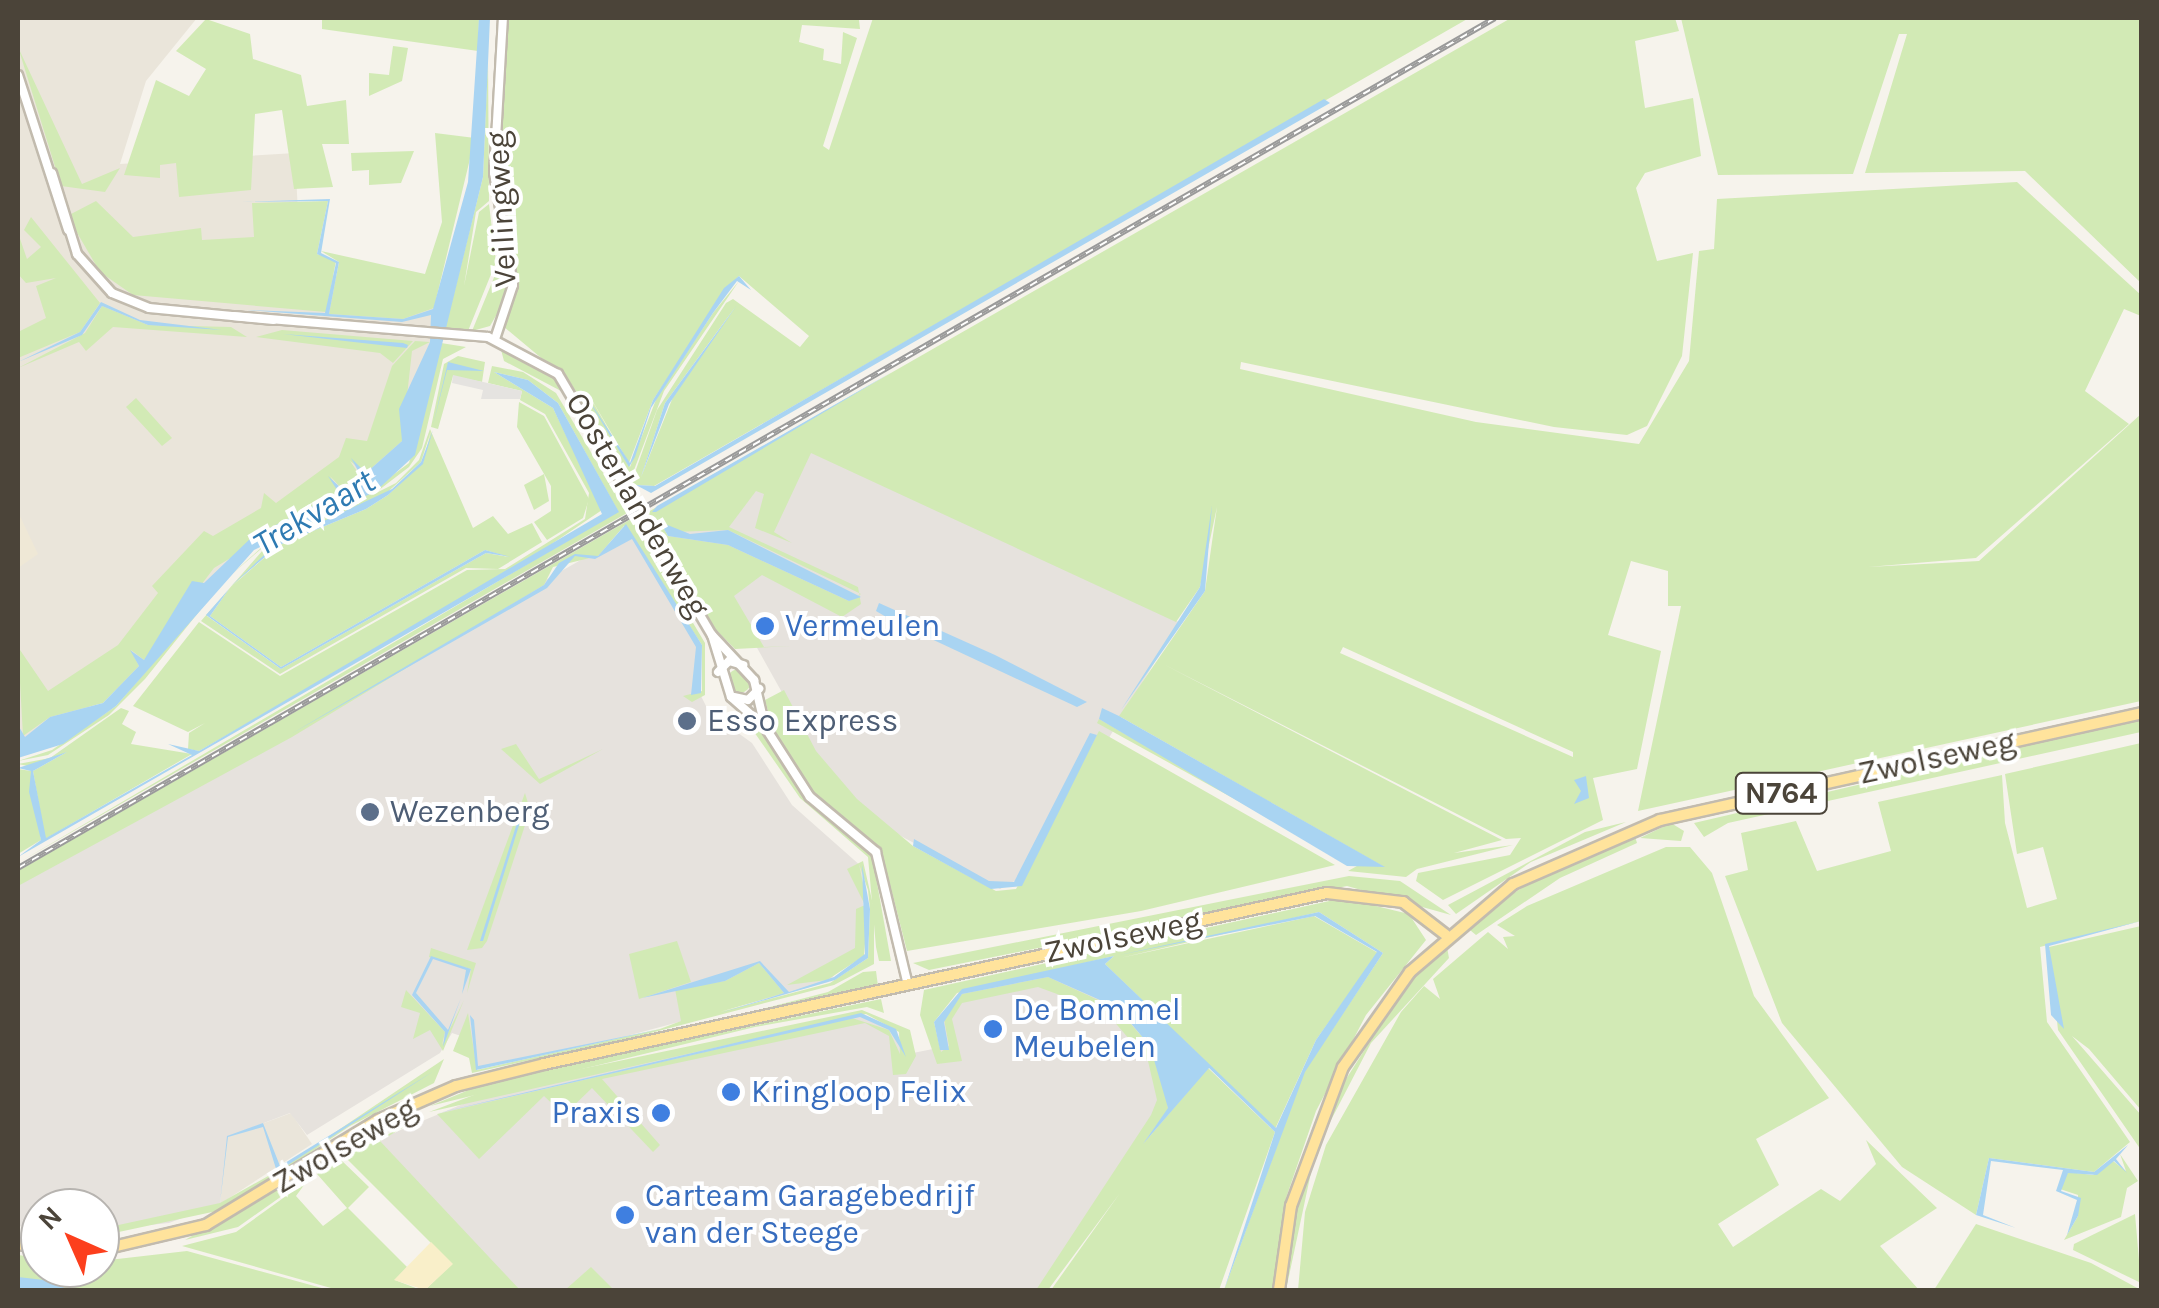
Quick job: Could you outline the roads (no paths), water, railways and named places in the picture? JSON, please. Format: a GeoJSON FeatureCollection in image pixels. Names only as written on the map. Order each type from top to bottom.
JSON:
{"type":"FeatureCollection","features":[{"type":"Feature","properties":{"kind":"main road","name":"Zwolseweg"},"geometry":{"type":"LineString","coordinates":[[120,1245],[218,1220],[365,1126],[456,1086],[1327,893],[1397,900],[1446,935],[1542,866],[1635,827],[2142,713]]}},
{"type":"Feature","properties":{"kind":"main road","name":"N764"},"geometry":{"type":"LineString","coordinates":[[1280,1290],[1290,1206],[1343,1066],[1446,935]]}},
{"type":"Feature","properties":{"kind":"street","name":"Veilingweg"},"geometry":{"type":"LineString","coordinates":[[495,338],[513,285],[494,173],[503,18]]}},
{"type":"Feature","properties":{"kind":"street","name":"Oosterlandenweg"},"geometry":{"type":"LineString","coordinates":[[18,78],[84,267],[118,297],[233,316],[495,338],[535,355],[571,390],[712,635],[747,667],[759,689],[765,727]]}},
{"type":"Feature","properties":{"kind":"street","name":"Oosterlandenweg"},"geometry":{"type":"LineString","coordinates":[[712,635],[718,672],[730,695],[765,727],[804,789],[876,852],[908,984]]}},
{"type":"Feature","properties":{"kind":"street"},"geometry":{"type":"LineString","coordinates":[[718,672],[729,661],[747,667]]}},
{"type":"Feature","properties":{"kind":"street"},"geometry":{"type":"LineString","coordinates":[[730,695],[746,701],[759,689]]}},
{"type":"Feature","properties":{"kind":"water","name":"Trekvaart"},"geometry":{"type":"Polygon","coordinates":[[[479,18],[490,18],[483,177],[415,455],[376,491],[254,550],[116,706],[63,744],[18,758],[18,725],[25,737],[50,717],[103,703],[139,666],[130,650],[144,660],[192,581],[204,583],[252,537],[339,493],[328,476],[342,489],[361,476],[351,458],[366,473],[402,441],[399,409],[430,342],[431,315],[402,322],[247,310],[325,313],[336,263],[317,254],[328,201],[242,202],[330,199],[321,253],[339,262],[329,314],[403,319],[433,309],[468,182],[479,18]]]}},
{"type":"Feature","properties":{"kind":"water"},"geometry":{"type":"Polygon","coordinates":[[[1324,99],[1330,103],[651,493],[636,485],[655,486],[1324,99]]]}},
{"type":"Feature","properties":{"kind":"water"},"geometry":{"type":"Polygon","coordinates":[[[739,276],[751,290],[737,281],[713,313],[651,408],[629,467],[583,391],[630,463],[653,400],[724,288],[739,276]]]}},
{"type":"Feature","properties":{"kind":"water"},"geometry":{"type":"Polygon","coordinates":[[[101,302],[140,320],[222,330],[148,325],[102,306],[82,335],[18,362],[80,332],[101,302]]]}},
{"type":"Feature","properties":{"kind":"water"},"geometry":{"type":"Polygon","coordinates":[[[737,305],[669,404],[641,477],[665,403],[737,305]]]}},
{"type":"Feature","properties":{"kind":"water"},"geometry":{"type":"Polygon","coordinates":[[[283,334],[403,343],[408,345],[407,348],[283,334]]]}},
{"type":"Feature","properties":{"kind":"water"},"geometry":{"type":"Polygon","coordinates":[[[448,362],[484,371],[447,370],[433,425],[448,362]]]}},
{"type":"Feature","properties":{"kind":"water"},"geometry":{"type":"Polygon","coordinates":[[[494,372],[528,380],[558,403],[619,512],[18,857],[41,840],[29,792],[31,771],[18,768],[67,752],[33,771],[46,838],[192,755],[168,744],[199,751],[602,514],[553,408],[494,372]]]}},
{"type":"Feature","properties":{"kind":"water"},"geometry":{"type":"Polygon","coordinates":[[[892,372],[656,512],[652,512],[657,506],[892,372]]]}},
{"type":"Feature","properties":{"kind":"water"},"geometry":{"type":"Polygon","coordinates":[[[433,430],[423,464],[388,495],[366,509],[279,545],[231,586],[277,543],[392,489],[421,462],[433,430]]]}},
{"type":"Feature","properties":{"kind":"water"},"geometry":{"type":"Polygon","coordinates":[[[1212,505],[1205,591],[1121,710],[1200,587],[1212,505]]]}},
{"type":"Feature","properties":{"kind":"water"},"geometry":{"type":"Polygon","coordinates":[[[660,522],[690,534],[728,530],[861,597],[849,601],[728,545],[668,536],[660,522]]]}},
{"type":"Feature","properties":{"kind":"water"},"geometry":{"type":"Polygon","coordinates":[[[626,524],[702,645],[701,693],[691,695],[696,647],[632,539],[595,559],[575,556],[547,588],[291,734],[544,585],[559,563],[575,554],[598,556],[626,524]]]}},
{"type":"Feature","properties":{"kind":"water"},"geometry":{"type":"Polygon","coordinates":[[[485,550],[511,557],[486,553],[281,669],[206,615],[229,589],[210,616],[281,667],[485,550]]]}},
{"type":"Feature","properties":{"kind":"water"},"geometry":{"type":"Polygon","coordinates":[[[879,603],[1087,702],[1077,707],[893,621],[876,611],[879,603]]]}},
{"type":"Feature","properties":{"kind":"water"},"geometry":{"type":"Polygon","coordinates":[[[1102,708],[1385,867],[1347,866],[1099,719],[1102,708]]]}},
{"type":"Feature","properties":{"kind":"water"},"geometry":{"type":"Polygon","coordinates":[[[1090,733],[1097,735],[1022,886],[991,889],[913,846],[914,839],[989,881],[1014,882],[1090,733]]]}},
{"type":"Feature","properties":{"kind":"water"},"geometry":{"type":"Polygon","coordinates":[[[1586,776],[1589,798],[1574,804],[1581,791],[1574,780],[1586,776]]]}},
{"type":"Feature","properties":{"kind":"water"},"geometry":{"type":"Polygon","coordinates":[[[526,803],[483,941],[480,941],[523,804],[526,803]]]}},
{"type":"Feature","properties":{"kind":"water"},"geometry":{"type":"Polygon","coordinates":[[[862,865],[870,909],[868,958],[835,980],[720,1013],[784,993],[759,963],[725,981],[642,998],[760,961],[789,992],[834,977],[865,954],[862,865]]]}},
{"type":"Feature","properties":{"kind":"water"},"geometry":{"type":"Polygon","coordinates":[[[1319,912],[1383,953],[1305,1072],[1224,1290],[1275,1132],[1209,1068],[1143,1144],[1168,1108],[1150,1046],[1118,1008],[1048,977],[962,994],[944,1022],[949,1050],[940,1050],[934,1022],[962,989],[1114,956],[1105,964],[1276,1128],[1316,1040],[1377,952],[1315,916],[1119,955],[1319,912]]]}},
{"type":"Feature","properties":{"kind":"water"},"geometry":{"type":"Polygon","coordinates":[[[2141,921],[2049,946],[2064,1029],[2051,1015],[2045,944],[2141,921]]]}},
{"type":"Feature","properties":{"kind":"water"},"geometry":{"type":"Polygon","coordinates":[[[431,956],[471,969],[462,994],[466,970],[433,959],[416,993],[448,1030],[461,998],[443,1047],[445,1032],[412,995],[431,956]]]}},
{"type":"Feature","properties":{"kind":"water"},"geometry":{"type":"Polygon","coordinates":[[[861,1013],[896,1029],[906,1057],[889,1030],[860,1017],[434,1114],[861,1013]]]}},
{"type":"Feature","properties":{"kind":"water"},"geometry":{"type":"Polygon","coordinates":[[[470,1015],[474,1020],[478,1066],[661,1029],[476,1070],[470,1015]]]}},
{"type":"Feature","properties":{"kind":"water"},"geometry":{"type":"Polygon","coordinates":[[[434,1071],[277,1172],[263,1127],[228,1137],[220,1203],[227,1136],[263,1123],[280,1166],[434,1071]]]}},
{"type":"Feature","properties":{"kind":"water"},"geometry":{"type":"Polygon","coordinates":[[[2128,1145],[2116,1159],[2127,1173],[2114,1161],[2097,1175],[2068,1173],[2061,1191],[2081,1198],[2078,1216],[2067,1235],[2077,1200],[2056,1191],[2063,1170],[1991,1161],[1983,1215],[2016,1228],[1976,1215],[1989,1158],[2094,1172],[2128,1145]]]}},
{"type":"Feature","properties":{"kind":"water"},"geometry":{"type":"Polygon","coordinates":[[[18,1277],[20,1288],[65,1290],[18,1290],[18,1277]]]}},
{"type":"Feature","properties":{"kind":"railway"},"geometry":{"type":"LineString","coordinates":[[18,868],[1495,18]]}},
{"type":"Feature","properties":{"kind":"place","name":"Vermeulen"},"geometry":{"type":"Point","coordinates":[765,626]}},
{"type":"Feature","properties":{"kind":"place","name":"Esso Express"},"geometry":{"type":"Point","coordinates":[687,721]}},
{"type":"Feature","properties":{"kind":"place","name":"Wezenberg"},"geometry":{"type":"Point","coordinates":[370,812]}},
{"type":"Feature","properties":{"kind":"place","name":"De Bommel Meubelen"},"geometry":{"type":"Point","coordinates":[993,1029]}},
{"type":"Feature","properties":{"kind":"place","name":"Kringloop Felix"},"geometry":{"type":"Point","coordinates":[731,1092]}},
{"type":"Feature","properties":{"kind":"place","name":"Praxis"},"geometry":{"type":"Point","coordinates":[661,1113]}},
{"type":"Feature","properties":{"kind":"place","name":"Carteam Garagebedrijf van der Steege"},"geometry":{"type":"Point","coordinates":[625,1215]}}]}
